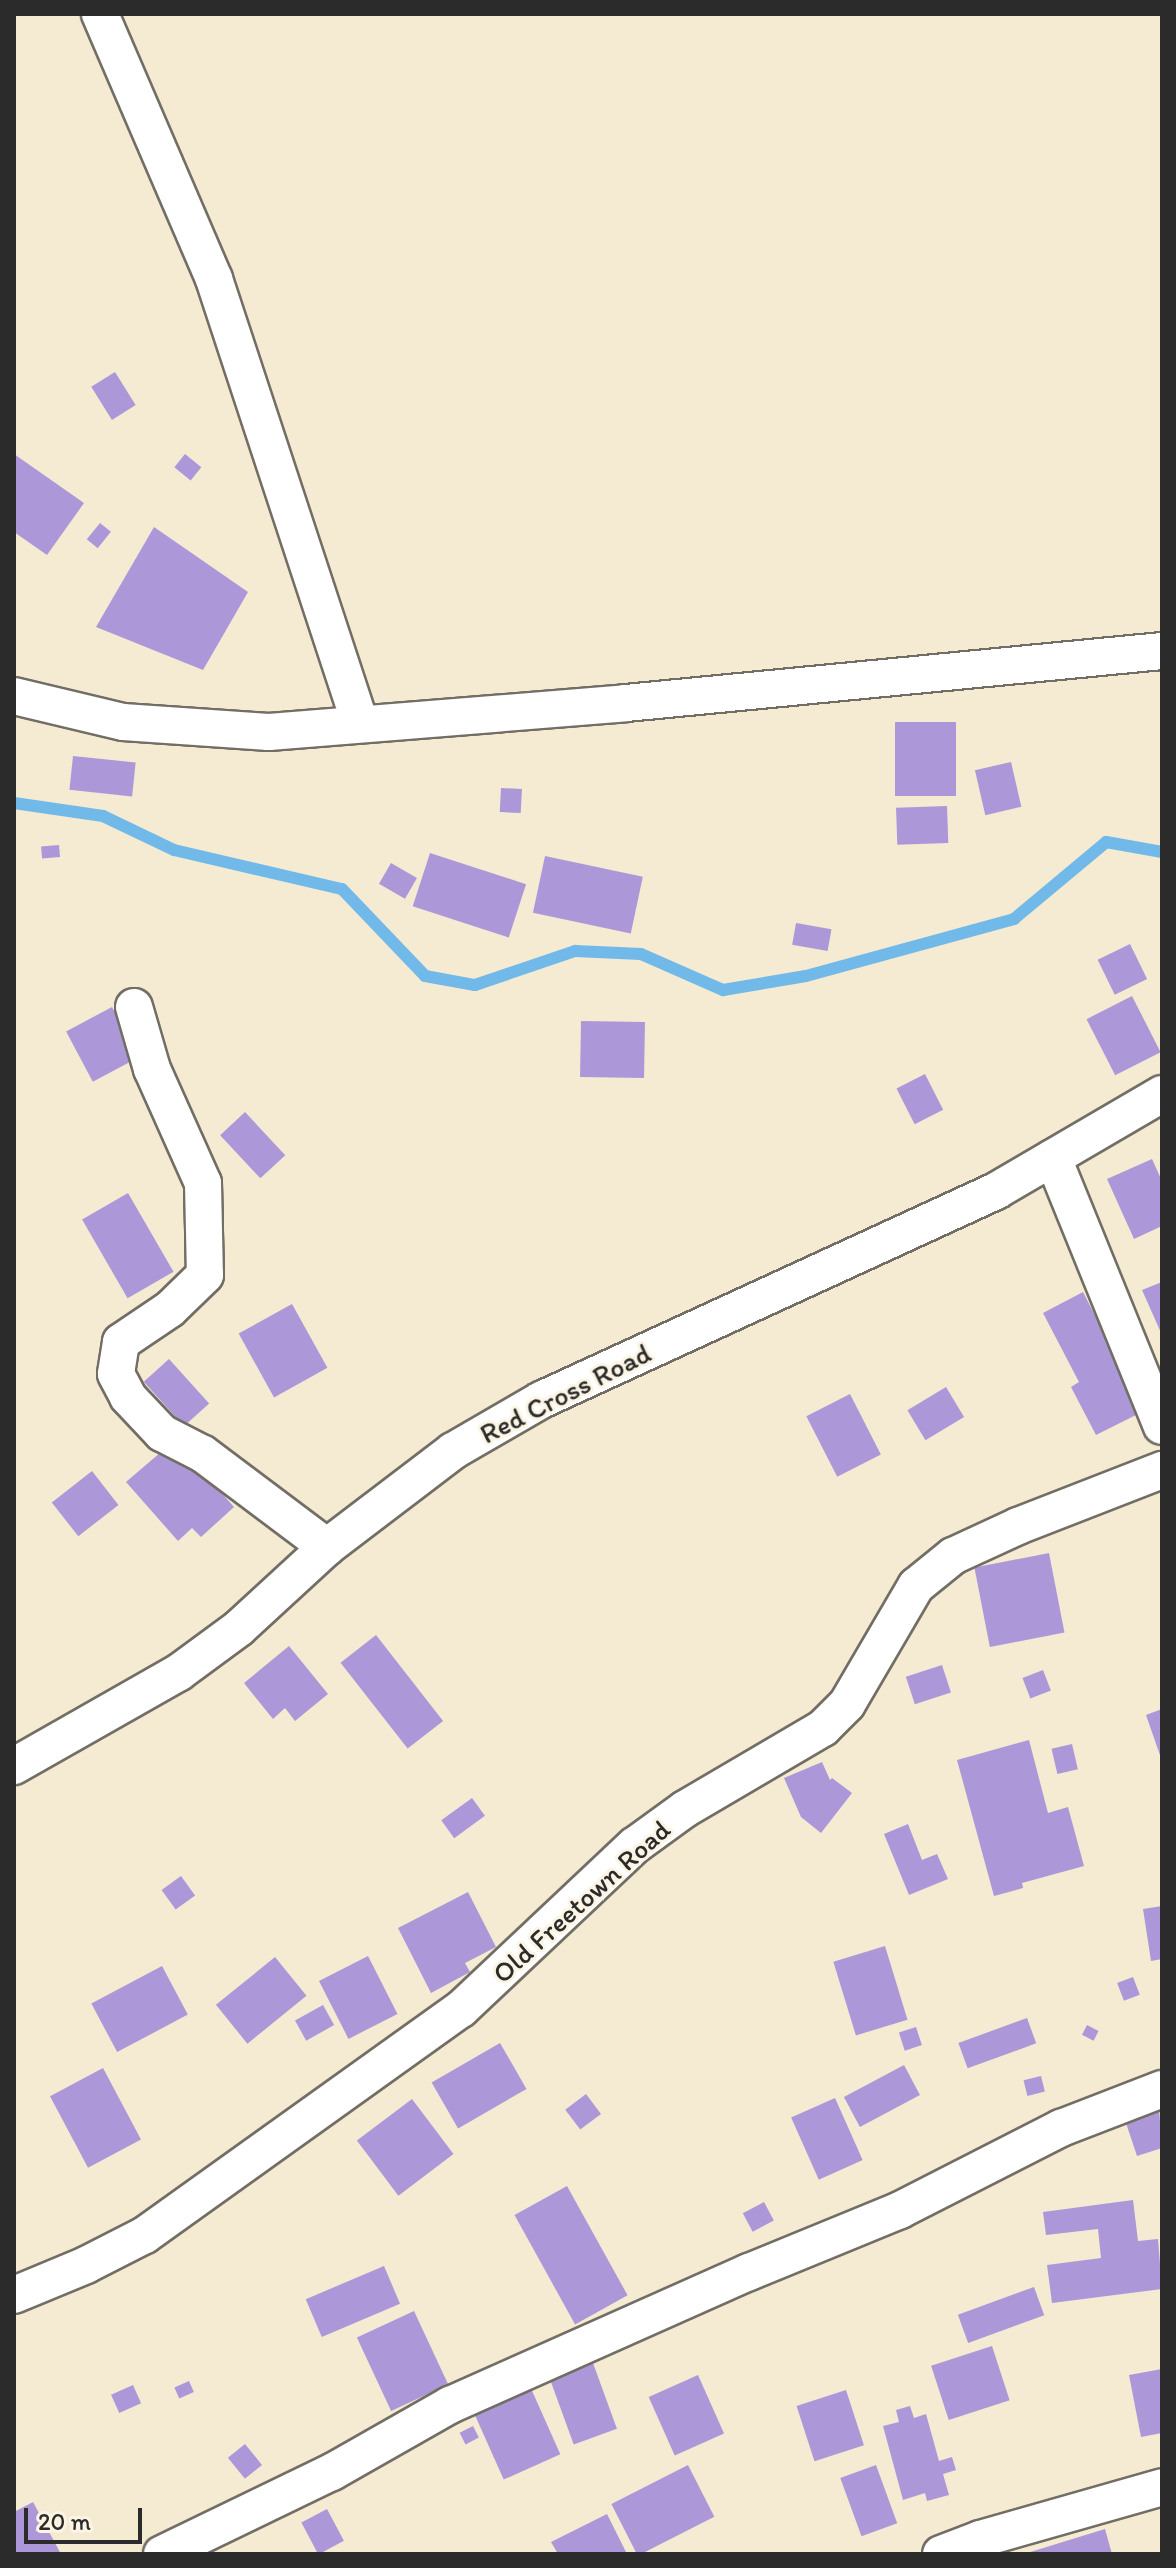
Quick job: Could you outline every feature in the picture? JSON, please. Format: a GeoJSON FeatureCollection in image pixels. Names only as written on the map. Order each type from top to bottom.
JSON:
{"type":"FeatureCollection","features":[{"type":"Feature","properties":{"kind":"street"},"geometry":{"type":"LineString","coordinates":[[100,14],[214,279],[360,724]]}},
{"type":"Feature","properties":{"kind":"street"},"geometry":{"type":"LineString","coordinates":[[14,696],[123,722],[269,732],[626,703],[1162,651]]}},
{"type":"Feature","properties":{"kind":"street"},"geometry":{"type":"LineString","coordinates":[[134,1007],[152,1069],[203,1183],[205,1275],[170,1309],[121,1342],[116,1374],[128,1397],[162,1433],[203,1454],[327,1547]]}},
{"type":"Feature","properties":{"kind":"street","name":"Red Cross Road"},"geometry":{"type":"LineString","coordinates":[[14,1766],[178,1673],[239,1628],[327,1547],[453,1451],[541,1400],[996,1191],[1162,1094]]}},
{"type":"Feature","properties":{"kind":"street"},"geometry":{"type":"LineString","coordinates":[[1053,1158],[1162,1426]]}},
{"type":"Feature","properties":{"kind":"street","name":"Old Freetown Road"},"geometry":{"type":"LineString","coordinates":[[14,2295],[86,2265],[145,2235],[461,2009],[644,1838],[685,1809],[823,1728],[847,1704],[916,1586],[953,1556],[1018,1526],[1162,1470]]}},
{"type":"Feature","properties":{"kind":"street"},"geometry":{"type":"LineString","coordinates":[[162,2554],[332,2472],[450,2405],[695,2295],[900,2210],[1061,2128],[1162,2089]]}},
{"type":"Feature","properties":{"kind":"street"},"geometry":{"type":"LineString","coordinates":[[941,2554],[980,2539],[1162,2487]]}},
{"type":"Feature","properties":{"kind":"building"},"geometry":{"type":"Polygon","coordinates":[[[115,372],[136,405],[112,420],[91,387],[115,372]]]}},
{"type":"Feature","properties":{"kind":"building"},"geometry":{"type":"Polygon","coordinates":[[[14,454],[84,503],[47,555],[14,532],[14,454]]]}},
{"type":"Feature","properties":{"kind":"building"},"geometry":{"type":"Polygon","coordinates":[[[185,454],[201,467],[191,480],[174,467],[185,454]]]}},
{"type":"Feature","properties":{"kind":"building"},"geometry":{"type":"Polygon","coordinates":[[[100,523],[111,532],[98,548],[87,539],[100,523]]]}},
{"type":"Feature","properties":{"kind":"building"},"geometry":{"type":"Polygon","coordinates":[[[154,527],[248,592],[203,670],[96,627],[154,527]]]}},
{"type":"Feature","properties":{"kind":"building"},"geometry":{"type":"Polygon","coordinates":[[[895,722],[956,722],[956,796],[895,796],[895,722]]]}},
{"type":"Feature","properties":{"kind":"building"},"geometry":{"type":"Polygon","coordinates":[[[73,756],[136,763],[132,796],[69,790],[73,756]]]}},
{"type":"Feature","properties":{"kind":"building"},"geometry":{"type":"Polygon","coordinates":[[[1011,762],[1021,807],[985,815],[975,770],[1011,762]]]}},
{"type":"Feature","properties":{"kind":"building"},"geometry":{"type":"Polygon","coordinates":[[[501,788],[522,789],[521,813],[500,812],[501,788]]]}},
{"type":"Feature","properties":{"kind":"building"},"geometry":{"type":"Polygon","coordinates":[[[947,806],[948,843],[897,845],[896,808],[947,806]]]}},
{"type":"Feature","properties":{"kind":"building"},"geometry":{"type":"Polygon","coordinates":[[[59,845],[60,857],[42,859],[41,847],[59,845]]]}},
{"type":"Feature","properties":{"kind":"building"},"geometry":{"type":"Polygon","coordinates":[[[430,853],[526,884],[509,937],[413,906],[430,853]]]}},
{"type":"Feature","properties":{"kind":"building"},"geometry":{"type":"Polygon","coordinates":[[[545,856],[643,877],[631,934],[533,913],[545,856]]]}},
{"type":"Feature","properties":{"kind":"building"},"geometry":{"type":"Polygon","coordinates":[[[391,863],[417,878],[405,899],[379,884],[391,863]]]}},
{"type":"Feature","properties":{"kind":"building"},"geometry":{"type":"Polygon","coordinates":[[[796,923],[831,929],[828,951],[792,945],[796,923]]]}},
{"type":"Feature","properties":{"kind":"building"},"geometry":{"type":"Polygon","coordinates":[[[1130,944],[1147,979],[1115,995],[1098,960],[1130,944]]]}},
{"type":"Feature","properties":{"kind":"building"},"geometry":{"type":"Polygon","coordinates":[[[1132,996],[1161,1052],[1115,1075],[1087,1019],[1132,996]]]}},
{"type":"Feature","properties":{"kind":"building"},"geometry":{"type":"Polygon","coordinates":[[[112,1007],[139,1057],[93,1082],[66,1031],[112,1007]]]}},
{"type":"Feature","properties":{"kind":"building"},"geometry":{"type":"Polygon","coordinates":[[[581,1021],[645,1022],[644,1078],[580,1077],[581,1021]]]}},
{"type":"Feature","properties":{"kind":"building"},"geometry":{"type":"Polygon","coordinates":[[[925,1074],[943,1110],[915,1124],[896,1089],[925,1074]]]}},
{"type":"Feature","properties":{"kind":"building"},"geometry":{"type":"Polygon","coordinates":[[[245,1112],[285,1155],[260,1178],[220,1135],[245,1112]]]}},
{"type":"Feature","properties":{"kind":"building"},"geometry":{"type":"Polygon","coordinates":[[[1152,1159],[1162,1181],[1162,1226],[1134,1239],[1107,1179],[1152,1159]]]}},
{"type":"Feature","properties":{"kind":"building"},"geometry":{"type":"Polygon","coordinates":[[[128,1193],[174,1272],[128,1298],[82,1220],[128,1193]]]}},
{"type":"Feature","properties":{"kind":"building"},"geometry":{"type":"Polygon","coordinates":[[[1162,1282],[1162,1335],[1142,1290],[1162,1282]]]}},
{"type":"Feature","properties":{"kind":"building"},"geometry":{"type":"Polygon","coordinates":[[[1083,1292],[1144,1411],[1096,1435],[1071,1387],[1079,1382],[1043,1313],[1083,1292]]]}},
{"type":"Feature","properties":{"kind":"building"},"geometry":{"type":"Polygon","coordinates":[[[292,1304],[327,1368],[274,1397],[239,1334],[292,1304]]]}},
{"type":"Feature","properties":{"kind":"building"},"geometry":{"type":"Polygon","coordinates":[[[169,1359],[209,1404],[184,1426],[144,1382],[169,1359]]]}},
{"type":"Feature","properties":{"kind":"building"},"geometry":{"type":"Polygon","coordinates":[[[946,1387],[964,1417],[925,1440],[907,1410],[946,1387]]]}},
{"type":"Feature","properties":{"kind":"building"},"geometry":{"type":"Polygon","coordinates":[[[850,1394],[881,1455],[837,1477],[806,1416],[850,1394]]]}},
{"type":"Feature","properties":{"kind":"building"},"geometry":{"type":"Polygon","coordinates":[[[175,1440],[234,1507],[201,1537],[192,1528],[178,1541],[126,1482],[175,1440]]]}},
{"type":"Feature","properties":{"kind":"building"},"geometry":{"type":"Polygon","coordinates":[[[92,1471],[118,1505],[78,1536],[52,1502],[92,1471]]]}},
{"type":"Feature","properties":{"kind":"building"},"geometry":{"type":"Polygon","coordinates":[[[1049,1553],[1064,1633],[990,1647],[974,1568],[1049,1553]]]}},
{"type":"Feature","properties":{"kind":"building"},"geometry":{"type":"Polygon","coordinates":[[[376,1635],[443,1721],[408,1749],[341,1663],[376,1635]]]}},
{"type":"Feature","properties":{"kind":"building"},"geometry":{"type":"Polygon","coordinates":[[[289,1646],[328,1694],[295,1721],[285,1708],[273,1719],[244,1683],[289,1646]]]}},
{"type":"Feature","properties":{"kind":"building"},"geometry":{"type":"Polygon","coordinates":[[[942,1665],[951,1693],[915,1704],[906,1677],[942,1665]]]}},
{"type":"Feature","properties":{"kind":"building"},"geometry":{"type":"Polygon","coordinates":[[[1043,1670],[1051,1691],[1030,1698],[1022,1678],[1043,1670]]]}},
{"type":"Feature","properties":{"kind":"building"},"geometry":{"type":"Polygon","coordinates":[[[1162,1709],[1162,1761],[1146,1715],[1162,1709]]]}},
{"type":"Feature","properties":{"kind":"building"},"geometry":{"type":"Polygon","coordinates":[[[1029,1740],[1048,1813],[1068,1807],[1084,1866],[1022,1883],[1023,1888],[994,1896],[957,1760],[1029,1740]]]}},
{"type":"Feature","properties":{"kind":"building"},"geometry":{"type":"Polygon","coordinates":[[[1072,1744],[1078,1769],[1057,1774],[1052,1749],[1072,1744]]]}},
{"type":"Feature","properties":{"kind":"building"},"geometry":{"type":"Polygon","coordinates":[[[822,1762],[830,1780],[832,1778],[852,1793],[821,1833],[801,1817],[784,1778],[822,1762]]]}},
{"type":"Feature","properties":{"kind":"building"},"geometry":{"type":"Polygon","coordinates":[[[472,1798],[485,1816],[454,1838],[441,1820],[472,1798]]]}},
{"type":"Feature","properties":{"kind":"building"},"geometry":{"type":"Polygon","coordinates":[[[908,1824],[922,1860],[937,1854],[948,1879],[909,1895],[884,1834],[908,1824]]]}},
{"type":"Feature","properties":{"kind":"building"},"geometry":{"type":"Polygon","coordinates":[[[181,1876],[195,1895],[176,1910],[162,1890],[181,1876]]]}},
{"type":"Feature","properties":{"kind":"building"},"geometry":{"type":"Polygon","coordinates":[[[468,1892],[496,1947],[465,1963],[470,1972],[431,1993],[398,1928],[468,1892]]]}},
{"type":"Feature","properties":{"kind":"building"},"geometry":{"type":"Polygon","coordinates":[[[1162,1906],[1162,1959],[1151,1961],[1143,1909],[1162,1906]]]}},
{"type":"Feature","properties":{"kind":"building"},"geometry":{"type":"Polygon","coordinates":[[[885,1946],[908,2020],[856,2035],[833,1962],[885,1946]]]}},
{"type":"Feature","properties":{"kind":"building"},"geometry":{"type":"Polygon","coordinates":[[[368,1956],[398,2014],[349,2039],[319,1981],[368,1956]]]}},
{"type":"Feature","properties":{"kind":"building"},"geometry":{"type":"Polygon","coordinates":[[[275,1957],[306,1996],[247,2044],[216,2005],[275,1957]]]}},
{"type":"Feature","properties":{"kind":"building"},"geometry":{"type":"Polygon","coordinates":[[[162,1966],[188,2015],[117,2052],[91,2004],[162,1966]]]}},
{"type":"Feature","properties":{"kind":"building"},"geometry":{"type":"Polygon","coordinates":[[[1133,1977],[1140,1995],[1124,2001],[1117,1983],[1133,1977]]]}},
{"type":"Feature","properties":{"kind":"building"},"geometry":{"type":"Polygon","coordinates":[[[323,2005],[334,2025],[306,2041],[295,2021],[323,2005]]]}},
{"type":"Feature","properties":{"kind":"building"},"geometry":{"type":"Polygon","coordinates":[[[1027,2018],[1036,2043],[968,2068],[958,2043],[1027,2018]]]}},
{"type":"Feature","properties":{"kind":"building"},"geometry":{"type":"Polygon","coordinates":[[[1087,2025],[1099,2031],[1094,2041],[1082,2035],[1087,2025]]]}},
{"type":"Feature","properties":{"kind":"building"},"geometry":{"type":"Polygon","coordinates":[[[916,2027],[922,2045],[905,2051],[899,2033],[916,2027]]]}},
{"type":"Feature","properties":{"kind":"building"},"geometry":{"type":"Polygon","coordinates":[[[500,2043],[526,2089],[458,2128],[432,2082],[500,2043]]]}},
{"type":"Feature","properties":{"kind":"building"},"geometry":{"type":"Polygon","coordinates":[[[904,2065],[920,2095],[860,2127],[844,2097],[904,2065]]]}},
{"type":"Feature","properties":{"kind":"building"},"geometry":{"type":"Polygon","coordinates":[[[103,2068],[141,2140],[88,2168],[50,2096],[103,2068]]]}},
{"type":"Feature","properties":{"kind":"building"},"geometry":{"type":"Polygon","coordinates":[[[1041,2076],[1045,2092],[1027,2096],[1024,2080],[1041,2076]]]}},
{"type":"Feature","properties":{"kind":"building"},"geometry":{"type":"Polygon","coordinates":[[[586,2094],[601,2114],[580,2130],[565,2110],[586,2094]]]}},
{"type":"Feature","properties":{"kind":"building"},"geometry":{"type":"Polygon","coordinates":[[[835,2098],[863,2160],[819,2180],[791,2118],[835,2098]]]}},
{"type":"Feature","properties":{"kind":"building"},"geometry":{"type":"Polygon","coordinates":[[[412,2099],[454,2154],[398,2196],[357,2141],[412,2099]]]}},
{"type":"Feature","properties":{"kind":"building"},"geometry":{"type":"Polygon","coordinates":[[[1159,2108],[1162,2148],[1137,2156],[1125,2120],[1159,2108]]]}},
{"type":"Feature","properties":{"kind":"building"},"geometry":{"type":"Polygon","coordinates":[[[567,2186],[628,2295],[575,2324],[515,2215],[567,2186]]]}},
{"type":"Feature","properties":{"kind":"building"},"geometry":{"type":"Polygon","coordinates":[[[1133,2200],[1138,2241],[1158,2239],[1162,2289],[1052,2303],[1047,2265],[1101,2258],[1098,2229],[1046,2235],[1043,2212],[1133,2200]]]}},
{"type":"Feature","properties":{"kind":"building"},"geometry":{"type":"Polygon","coordinates":[[[764,2202],[774,2221],[753,2232],[743,2213],[764,2202]]]}},
{"type":"Feature","properties":{"kind":"building"},"geometry":{"type":"Polygon","coordinates":[[[384,2266],[400,2304],[322,2337],[306,2299],[384,2266]]]}},
{"type":"Feature","properties":{"kind":"building"},"geometry":{"type":"Polygon","coordinates":[[[1034,2287],[1044,2315],[968,2343],[958,2315],[1034,2287]]]}},
{"type":"Feature","properties":{"kind":"building"},"geometry":{"type":"Polygon","coordinates":[[[414,2311],[448,2384],[391,2411],[357,2338],[414,2311]]]}},
{"type":"Feature","properties":{"kind":"building"},"geometry":{"type":"Polygon","coordinates":[[[992,2346],[1010,2400],[949,2420],[931,2366],[992,2346]]]}},
{"type":"Feature","properties":{"kind":"building"},"geometry":{"type":"Polygon","coordinates":[[[593,2363],[617,2429],[574,2445],[550,2379],[593,2363]]]}},
{"type":"Feature","properties":{"kind":"building"},"geometry":{"type":"Polygon","coordinates":[[[1162,2369],[1162,2433],[1141,2437],[1129,2375],[1162,2369]]]}},
{"type":"Feature","properties":{"kind":"building"},"geometry":{"type":"Polygon","coordinates":[[[698,2375],[724,2433],[675,2455],[649,2397],[698,2375]]]}},
{"type":"Feature","properties":{"kind":"building"},"geometry":{"type":"Polygon","coordinates":[[[189,2381],[194,2392],[179,2398],[174,2388],[189,2381]]]}},
{"type":"Feature","properties":{"kind":"building"},"geometry":{"type":"Polygon","coordinates":[[[529,2384],[560,2454],[504,2480],[472,2409],[529,2384]]]}},
{"type":"Feature","properties":{"kind":"building"},"geometry":{"type":"Polygon","coordinates":[[[133,2385],[141,2403],[119,2413],[111,2395],[133,2385]]]}},
{"type":"Feature","properties":{"kind":"building"},"geometry":{"type":"Polygon","coordinates":[[[846,2390],[864,2445],[814,2461],[797,2406],[846,2390]]]}},
{"type":"Feature","properties":{"kind":"building"},"geometry":{"type":"Polygon","coordinates":[[[910,2406],[914,2418],[926,2414],[939,2461],[952,2457],[956,2470],[943,2474],[949,2495],[927,2501],[925,2493],[903,2500],[883,2426],[899,2422],[896,2410],[910,2406]]]}},
{"type":"Feature","properties":{"kind":"building"},"geometry":{"type":"Polygon","coordinates":[[[473,2426],[479,2438],[466,2444],[460,2433],[473,2426]]]}},
{"type":"Feature","properties":{"kind":"building"},"geometry":{"type":"Polygon","coordinates":[[[245,2444],[262,2465],[245,2479],[228,2458],[245,2444]]]}},
{"type":"Feature","properties":{"kind":"building"},"geometry":{"type":"Polygon","coordinates":[[[688,2465],[714,2517],[637,2554],[611,2504],[688,2465]]]}},
{"type":"Feature","properties":{"kind":"building"},"geometry":{"type":"Polygon","coordinates":[[[876,2465],[897,2523],[861,2536],[840,2478],[876,2465]]]}},
{"type":"Feature","properties":{"kind":"building"},"geometry":{"type":"Polygon","coordinates":[[[33,2502],[61,2554],[14,2554],[14,2512],[33,2502]]]}},
{"type":"Feature","properties":{"kind":"building"},"geometry":{"type":"Polygon","coordinates":[[[327,2509],[344,2541],[318,2554],[301,2523],[327,2509]]]}},
{"type":"Feature","properties":{"kind":"building"},"geometry":{"type":"Polygon","coordinates":[[[607,2514],[627,2554],[558,2554],[551,2542],[607,2514]]]}},
{"type":"Feature","properties":{"kind":"building"},"geometry":{"type":"Polygon","coordinates":[[[1105,2529],[1112,2554],[1027,2554],[1027,2553],[1105,2529]]]}},
{"type":"Feature","properties":{"kind":"waterway"},"geometry":{"type":"LineString","coordinates":[[14,803],[103,816],[174,850],[342,889],[425,976],[475,985],[575,951],[641,954],[723,990],[806,976],[1014,919],[1106,842],[1162,852]]}}]}
